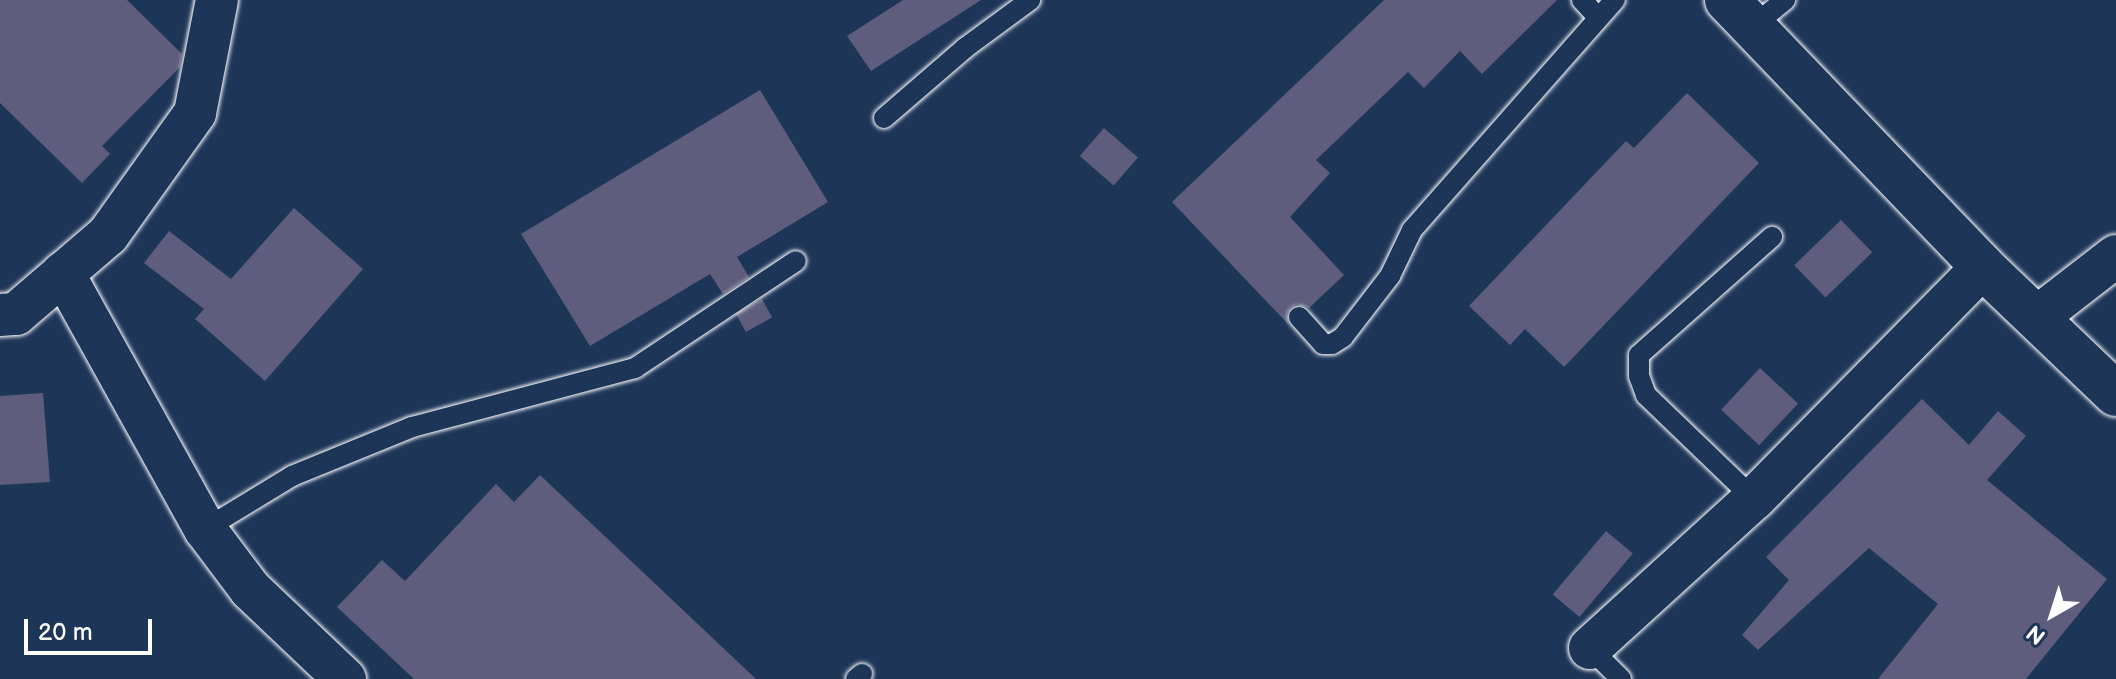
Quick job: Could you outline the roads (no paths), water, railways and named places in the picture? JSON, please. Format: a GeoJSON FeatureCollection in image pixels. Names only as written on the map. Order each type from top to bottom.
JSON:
{"type":"FeatureCollection","features":[{"type":"Feature","properties":{"kind":"main road"},"geometry":{"type":"LineString","coordinates":[[1739,14],[1983,267],[2116,394]]}},
{"type":"Feature","properties":{"kind":"street"},"geometry":{"type":"LineString","coordinates":[[0,315],[16,314],[108,235],[195,113],[217,0]]}},
{"type":"Feature","properties":{"kind":"street"},"geometry":{"type":"LineString","coordinates":[[2036,318],[2116,256]]}},
{"type":"Feature","properties":{"kind":"street"},"geometry":{"type":"LineString","coordinates":[[1590,648],[1754,499],[1983,267]]}},
{"type":"Feature","properties":{"kind":"street"},"geometry":{"type":"LineString","coordinates":[[63,273],[205,529],[250,589],[345,679]]}},
{"type":"Feature","properties":{"kind":"lane"},"geometry":{"type":"LineString","coordinates":[[884,118],[965,48],[1030,0]]}},
{"type":"Feature","properties":{"kind":"lane"},"geometry":{"type":"LineString","coordinates":[[1582,0],[1598,17]]}},
{"type":"Feature","properties":{"kind":"lane"},"geometry":{"type":"LineString","coordinates":[[1299,317],[1323,344],[1332,344],[1343,337],[1390,276],[1412,230],[1615,0]]}},
{"type":"Feature","properties":{"kind":"lane"},"geometry":{"type":"LineString","coordinates":[[1739,14],[1785,0]]}},
{"type":"Feature","properties":{"kind":"lane"},"geometry":{"type":"LineString","coordinates":[[1754,499],[1646,395],[1639,376],[1639,355],[1772,237]]}},
{"type":"Feature","properties":{"kind":"lane"},"geometry":{"type":"LineString","coordinates":[[205,529],[292,476],[412,427],[635,368],[796,261]]}},
{"type":"Feature","properties":{"kind":"lane"},"geometry":{"type":"LineString","coordinates":[[1590,648],[1621,679]]}}]}
